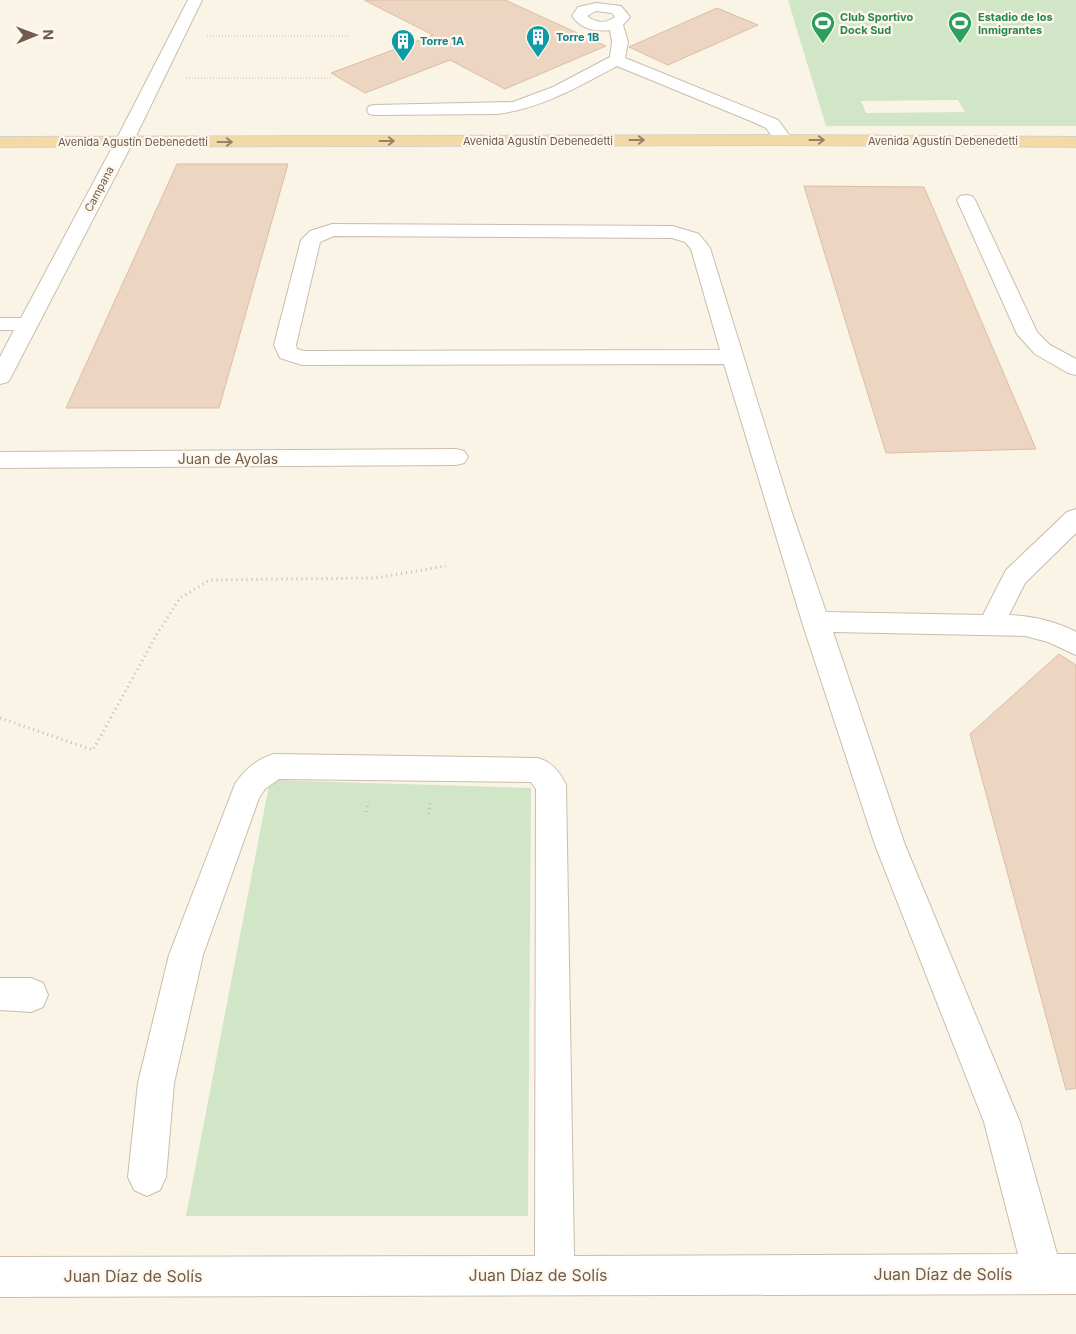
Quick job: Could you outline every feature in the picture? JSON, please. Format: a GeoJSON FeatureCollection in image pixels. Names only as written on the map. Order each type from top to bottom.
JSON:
{"type":"FeatureCollection","features":[{"type":"Feature","properties":{"kind":"main road","name":"Avenida Agustín Debenedetti"},"geometry":{"type":"LineString","coordinates":[[0,142],[784,140],[1076,142]]}},
{"type":"Feature","properties":{"kind":"street","name":"Campana"},"geometry":{"type":"LineString","coordinates":[[0,377],[26,324],[124,142],[195,0]]}},
{"type":"Feature","properties":{"kind":"street"},"geometry":{"type":"LineString","coordinates":[[611,4],[620,11],[623,17],[615,24],[590,24],[579,16],[583,10],[611,4]]}},
{"type":"Feature","properties":{"kind":"street"},"geometry":{"type":"LineString","coordinates":[[375,110],[516,108],[531,103],[616,60],[620,51],[618,31],[615,24]]}},
{"type":"Feature","properties":{"kind":"street"},"geometry":{"type":"LineString","coordinates":[[616,60],[772,124],[784,140]]}},
{"type":"Feature","properties":{"kind":"street"},"geometry":{"type":"LineString","coordinates":[[966,200],[1027,334],[1032,341],[1045,351],[1076,368]]}},
{"type":"Feature","properties":{"kind":"street"},"geometry":{"type":"LineString","coordinates":[[732,356],[302,358],[288,353],[285,345],[311,240],[317,235],[332,230],[673,232],[692,238],[700,248],[778,507],[890,845],[1002,1122],[1060,1274]]}},
{"type":"Feature","properties":{"kind":"street"},"geometry":{"type":"LineString","coordinates":[[0,324],[26,324]]}},
{"type":"Feature","properties":{"kind":"street","name":"Juan de Ayolas"},"geometry":{"type":"LineString","coordinates":[[0,460],[456,457]]}},
{"type":"Feature","properties":{"kind":"street"},"geometry":{"type":"LineString","coordinates":[[991,625],[1015,577],[1076,518]]}},
{"type":"Feature","properties":{"kind":"street"},"geometry":{"type":"LineString","coordinates":[[815,622],[1024,626],[1055,633],[1076,645]]}},
{"type":"Feature","properties":{"kind":"street"},"geometry":{"type":"LineString","coordinates":[[147,1177],[156,1083],[186,955],[246,793],[254,780],[274,766],[538,770],[551,785],[555,1274]]}},
{"type":"Feature","properties":{"kind":"street","name":"Juan Díaz de Solís"},"geometry":{"type":"LineString","coordinates":[[0,1277],[1060,1274]]}},
{"type":"Feature","properties":{"kind":"path"},"geometry":{"type":"LineString","coordinates":[[177,36],[350,36]]}},
{"type":"Feature","properties":{"kind":"path"},"geometry":{"type":"LineString","coordinates":[[156,78],[331,78]]}},
{"type":"Feature","properties":{"kind":"path"},"geometry":{"type":"LineString","coordinates":[[0,718],[93,750],[157,634],[180,598],[210,580],[375,578],[446,566]]}},
{"type":"Feature","properties":{"kind":"path"},"geometry":{"type":"LineString","coordinates":[[429,814],[431,795]]}},
{"type":"Feature","properties":{"kind":"green space","name":"Estadio de los Inmigrantes"},"geometry":{"type":"Polygon","coordinates":[[[788,0],[1076,0],[1076,126],[826,126],[788,0]],[[958,100],[861,101],[866,113],[965,112],[958,100]]]}},
{"type":"Feature","properties":{"kind":"green space"},"geometry":{"type":"Polygon","coordinates":[[[270,780],[531,788],[528,1216],[186,1216],[270,780]]]}},
{"type":"Feature","properties":{"kind":"building"},"geometry":{"type":"Polygon","coordinates":[[[364,0],[505,0],[606,46],[505,89],[450,60],[365,93],[331,73],[433,35],[364,0]]]}},
{"type":"Feature","properties":{"kind":"building"},"geometry":{"type":"Polygon","coordinates":[[[717,8],[758,25],[668,65],[629,47],[717,8]]]}},
{"type":"Feature","properties":{"kind":"building"},"geometry":{"type":"Polygon","coordinates":[[[177,164],[288,164],[219,408],[66,408],[177,164]]]}},
{"type":"Feature","properties":{"kind":"building"},"geometry":{"type":"Polygon","coordinates":[[[804,186],[924,187],[1036,449],[886,453],[804,186]]]}},
{"type":"Feature","properties":{"kind":"building"},"geometry":{"type":"Polygon","coordinates":[[[1059,654],[1076,665],[1076,1088],[1066,1090],[970,734],[1059,654]]]}},
{"type":"Feature","properties":{"kind":"place","name":"Club Sportivo Dock Sud"},"geometry":{"type":"Point","coordinates":[823,44]}},
{"type":"Feature","properties":{"kind":"place","name":"Estadio de los Inmigrantes"},"geometry":{"type":"Point","coordinates":[960,44]}},
{"type":"Feature","properties":{"kind":"place","name":"Torre 1B"},"geometry":{"type":"Point","coordinates":[538,58]}},
{"type":"Feature","properties":{"kind":"place","name":"Torre 1A"},"geometry":{"type":"Point","coordinates":[403,62]}}]}
